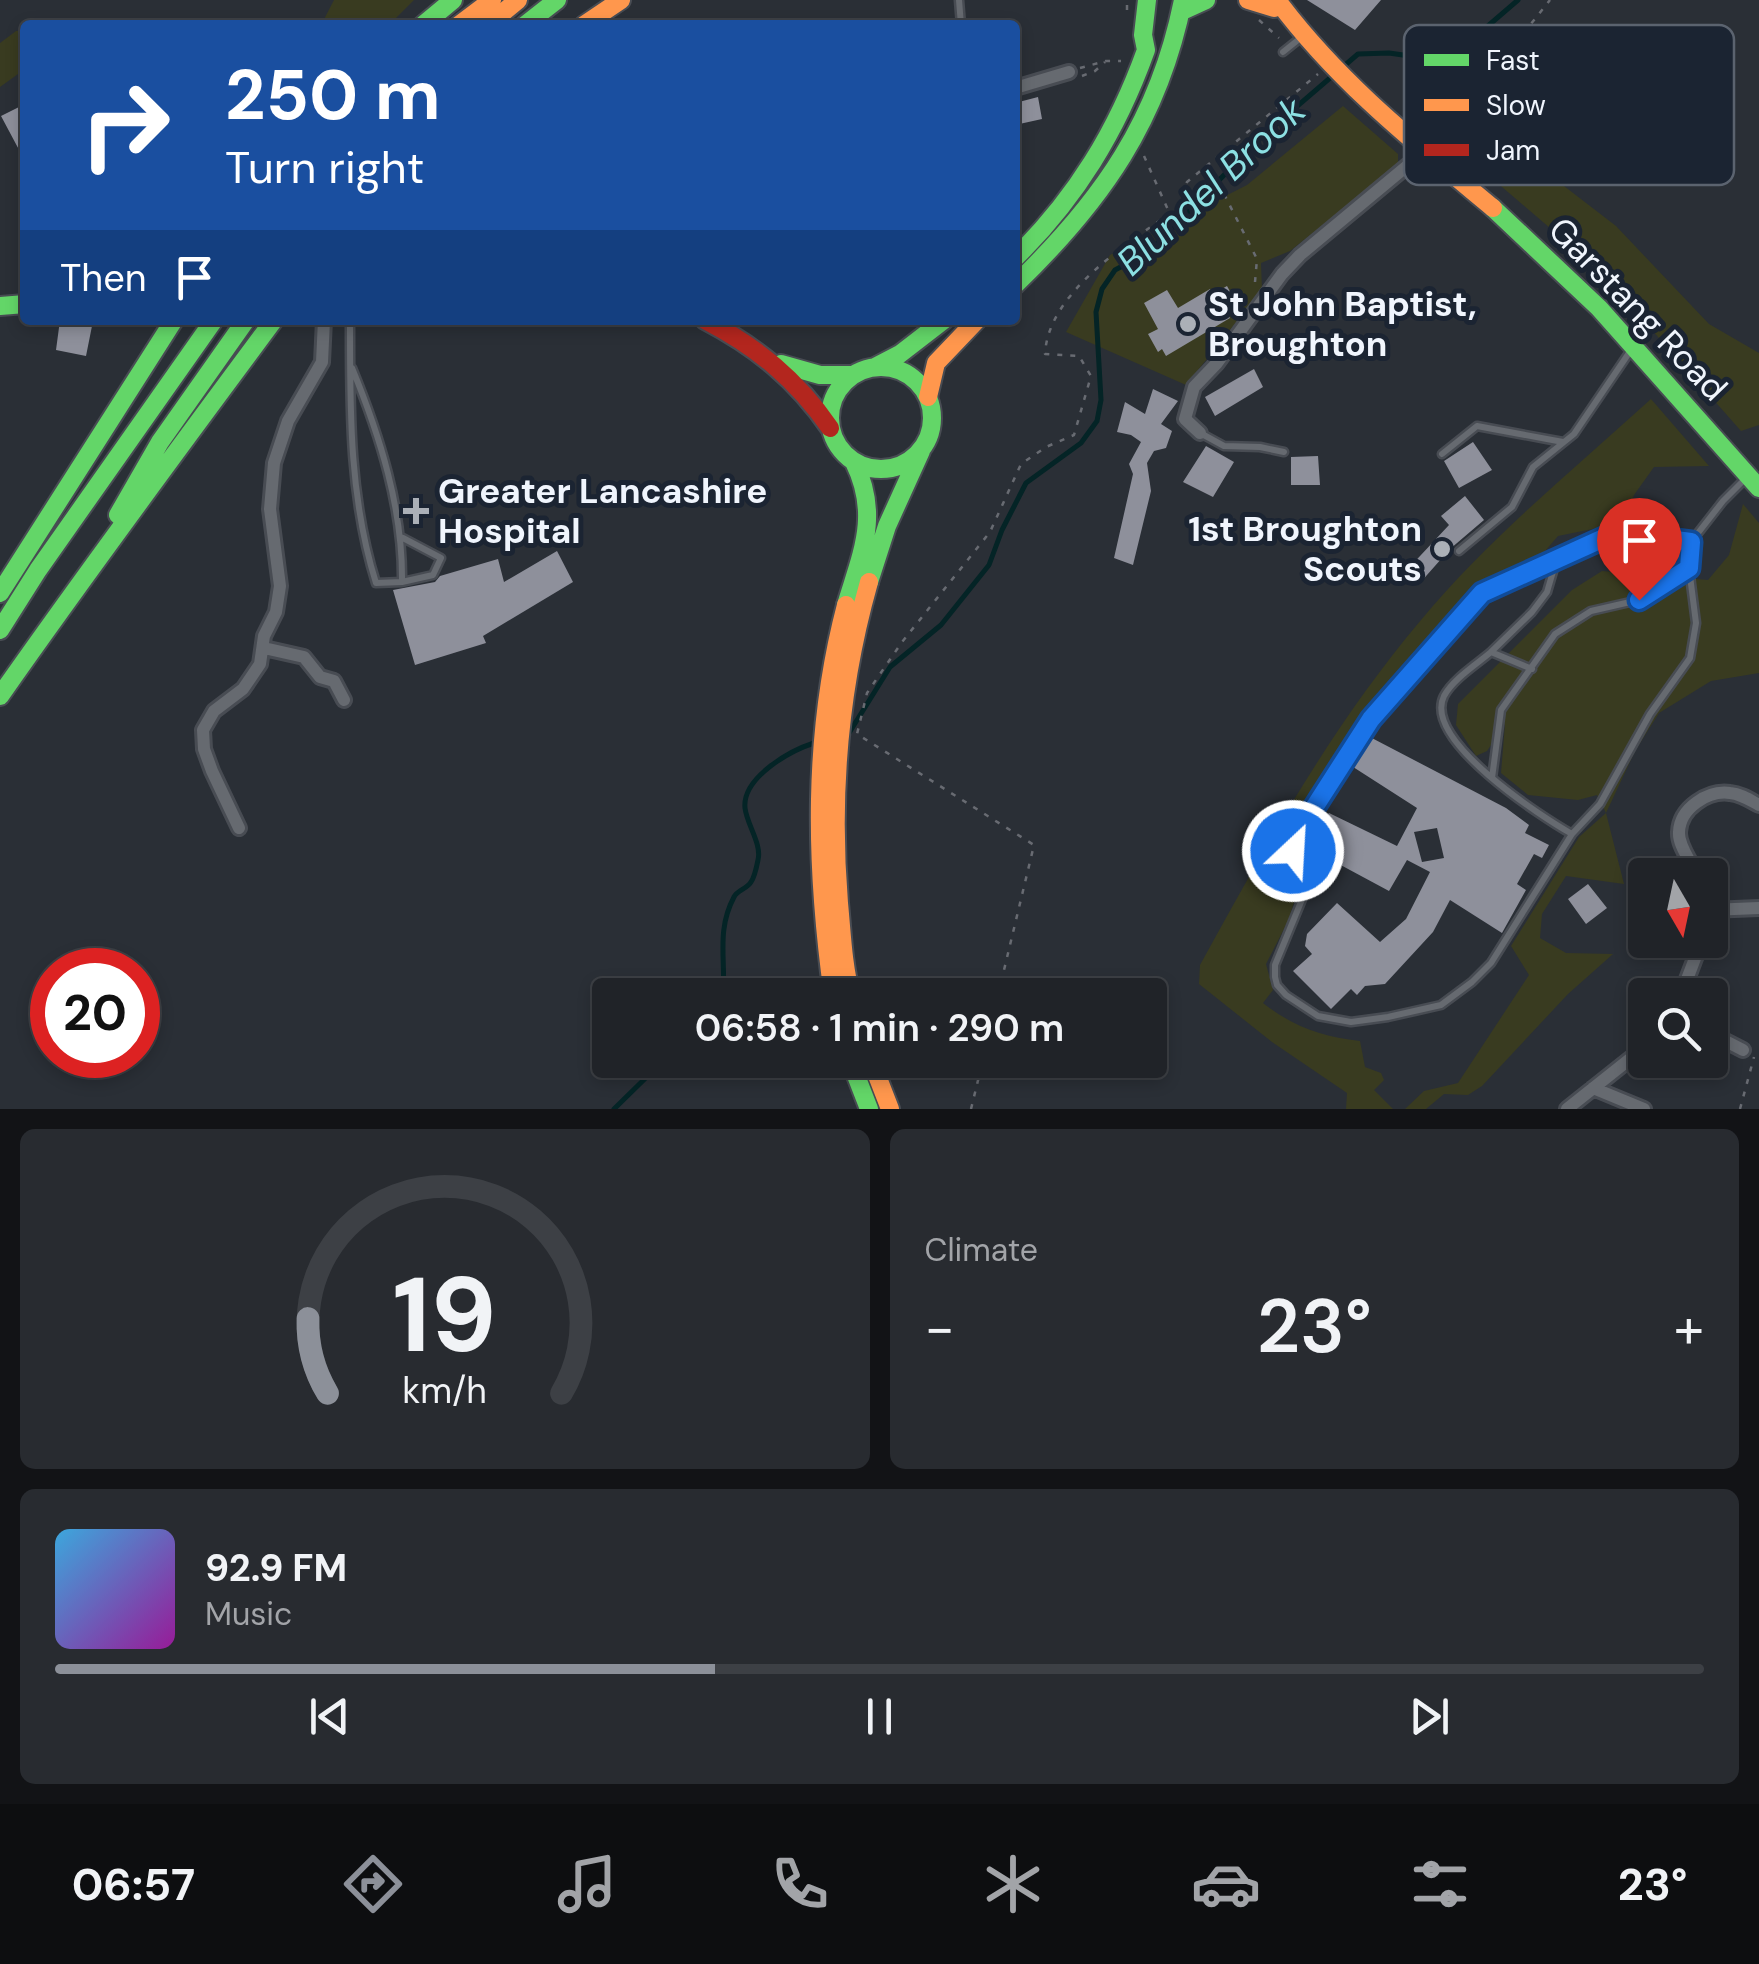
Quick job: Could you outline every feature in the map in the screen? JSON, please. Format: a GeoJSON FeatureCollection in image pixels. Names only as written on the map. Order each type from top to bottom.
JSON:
{"type":"FeatureCollection","features":[{"type":"Feature","properties":{"kind":"main road"},"geometry":{"type":"LineString","coordinates":[[429,20],[453,0]]}},
{"type":"Feature","properties":{"kind":"main road"},"geometry":{"type":"LineString","coordinates":[[466,20],[492,0]]}},
{"type":"Feature","properties":{"kind":"main road"},"geometry":{"type":"LineString","coordinates":[[494,20],[518,0]]}},
{"type":"Feature","properties":{"kind":"main road"},"geometry":{"type":"LineString","coordinates":[[531,20],[556,0]]}},
{"type":"Feature","properties":{"kind":"main road"},"geometry":{"type":"LineString","coordinates":[[592,20],[622,0]]}},
{"type":"Feature","properties":{"kind":"main road"},"geometry":{"type":"LineString","coordinates":[[1020,253],[1078,190],[1111,136],[1146,50],[1148,0]]}},
{"type":"Feature","properties":{"kind":"main road"},"geometry":{"type":"LineString","coordinates":[[1020,280],[1068,233],[1112,178],[1152,107],[1182,6],[1206,0]]}},
{"type":"Feature","properties":{"kind":"main road"},"geometry":{"type":"LineString","coordinates":[[1248,0],[1274,6]]}},
{"type":"Feature","properties":{"kind":"main road","name":"Garstang Road"},"geometry":{"type":"LineString","coordinates":[[1274,6],[1304,35],[1324,70],[1343,80],[1404,133]]}},
{"type":"Feature","properties":{"kind":"main road","name":"Garstang Road"},"geometry":{"type":"LineString","coordinates":[[1465,185],[1540,248],[1635,344],[1754,482]]}},
{"type":"Feature","properties":{"kind":"main road"},"geometry":{"type":"LineString","coordinates":[[0,593],[170,325]]}},
{"type":"Feature","properties":{"kind":"main road"},"geometry":{"type":"LineString","coordinates":[[0,630],[210,325]]}},
{"type":"Feature","properties":{"kind":"main road"},"geometry":{"type":"LineString","coordinates":[[99,554],[160,442],[242,325]]}},
{"type":"Feature","properties":{"kind":"main road"},"geometry":{"type":"LineString","coordinates":[[713,325],[776,362],[820,375],[852,376],[900,354],[938,325]]}},
{"type":"Feature","properties":{"kind":"main road"},"geometry":{"type":"LineString","coordinates":[[928,397],[936,363],[972,325]]}},
{"type":"Feature","properties":{"kind":"main road"},"geometry":{"type":"LineString","coordinates":[[0,696],[99,554],[143,502],[268,327]]}},
{"type":"Feature","properties":{"kind":"main road"},"geometry":{"type":"LineString","coordinates":[[776,362],[812,402],[839,448],[854,462],[868,468],[897,467],[921,451]]}},
{"type":"Feature","properties":{"kind":"main road"},"geometry":{"type":"LineString","coordinates":[[847,978],[834,818],[845,685],[882,544],[900,494],[931,431],[932,408],[919,383],[906,373],[874,367]]}},
{"type":"Feature","properties":{"kind":"main road"},"geometry":{"type":"LineString","coordinates":[[830,428],[833,398],[852,376]]}},
{"type":"Feature","properties":{"kind":"main road"},"geometry":{"type":"LineString","coordinates":[[830,978],[820,900],[819,770],[824,706],[838,634],[870,514],[867,488],[854,462]]}},
{"type":"Feature","properties":{"kind":"main road"},"geometry":{"type":"LineString","coordinates":[[0,581],[29,545]]}},
{"type":"Feature","properties":{"kind":"main road"},"geometry":{"type":"LineString","coordinates":[[857,1078],[869,1109]]}},
{"type":"Feature","properties":{"kind":"main road"},"geometry":{"type":"LineString","coordinates":[[878,1078],[890,1109]]}},
{"type":"Feature","properties":{"kind":"street"},"geometry":{"type":"LineString","coordinates":[[1020,86],[1068,72]]}},
{"type":"Feature","properties":{"kind":"street"},"geometry":{"type":"LineString","coordinates":[[1200,434],[1185,419],[1194,386],[1217,363],[1300,255],[1404,168]]}},
{"type":"Feature","properties":{"kind":"street"},"geometry":{"type":"LineString","coordinates":[[240,828],[208,760],[203,730],[214,711],[244,689],[260,664],[264,636],[280,597],[270,509],[274,463],[288,421],[322,362],[324,325]]}},
{"type":"Feature","properties":{"kind":"street"},"geometry":{"type":"LineString","coordinates":[[264,648],[304,658],[320,676],[334,682],[344,700]]}},
{"type":"Feature","properties":{"kind":"street"},"geometry":{"type":"LineString","coordinates":[[1689,858],[1678,832],[1688,810],[1705,797],[1717,793],[1742,796],[1759,805]]}},
{"type":"Feature","properties":{"kind":"street"},"geometry":{"type":"LineString","coordinates":[[1728,909],[1759,908]]}},
{"type":"Feature","properties":{"kind":"street"},"geometry":{"type":"LineString","coordinates":[[1567,1109],[1628,1060]]}},
{"type":"Feature","properties":{"kind":"street"},"geometry":{"type":"LineString","coordinates":[[1593,1088],[1644,1109]]}},
{"type":"Feature","properties":{"kind":"lane"},"geometry":{"type":"LineString","coordinates":[[1282,52],[1304,35]]}},
{"type":"Feature","properties":{"kind":"lane"},"geometry":{"type":"LineString","coordinates":[[350,325],[350,447],[366,550],[376,583],[433,575],[442,558],[403,538]]}},
{"type":"Feature","properties":{"kind":"lane"},"geometry":{"type":"LineString","coordinates":[[1459,552],[1512,506],[1533,467],[1574,434],[1635,344]]}},
{"type":"Feature","properties":{"kind":"lane"},"geometry":{"type":"LineString","coordinates":[[350,362],[374,420],[403,538],[402,582]]}},
{"type":"Feature","properties":{"kind":"lane"},"geometry":{"type":"LineString","coordinates":[[1442,454],[1478,426],[1564,442]]}},
{"type":"Feature","properties":{"kind":"lane"},"geometry":{"type":"LineString","coordinates":[[1200,434],[1224,446],[1284,452]]}},
{"type":"Feature","properties":{"kind":"lane"},"geometry":{"type":"LineString","coordinates":[[1691,542],[1617,535],[1586,544],[1482,593],[1371,719],[1294,839],[1303,898],[1275,965],[1277,985],[1286,996],[1318,1016],[1351,1022],[1442,1004],[1491,963],[1572,834],[1600,804],[1650,714],[1690,658],[1696,624],[1689,568],[1691,542],[1722,501],[1754,482]]}},
{"type":"Feature","properties":{"kind":"lane"},"geometry":{"type":"LineString","coordinates":[[1557,558],[1547,592],[1532,612],[1444,695],[1442,706],[1449,730],[1492,778],[1533,812],[1572,834]]}},
{"type":"Feature","properties":{"kind":"lane"},"geometry":{"type":"LineString","coordinates":[[1492,778],[1501,710],[1555,634],[1591,611],[1639,600],[1689,568]]}},
{"type":"Feature","properties":{"kind":"lane"},"geometry":{"type":"LineString","coordinates":[[1491,652],[1532,669]]}},
{"type":"Feature","properties":{"kind":"path"},"geometry":{"type":"LineString","coordinates":[[1530,25],[1550,0]]}},
{"type":"Feature","properties":{"kind":"path"},"geometry":{"type":"LineString","coordinates":[[1068,72],[1106,60],[1129,61]]}},
{"type":"Feature","properties":{"kind":"path"},"geometry":{"type":"LineString","coordinates":[[1002,978],[1034,845],[857,734],[867,693],[902,642],[990,532],[1022,464],[1046,447],[1074,435],[1091,376],[1079,356],[1045,354],[1046,336],[1053,322],[1097,266],[1170,216],[1179,205],[1187,182],[1324,70]]}},
{"type":"Feature","properties":{"kind":"path"},"geometry":{"type":"LineString","coordinates":[[1153,171],[1150,174],[1177,230],[1223,192],[1257,259],[1255,282]]}},
{"type":"Feature","properties":{"kind":"path"},"geometry":{"type":"LineString","coordinates":[[1740,1109],[1750,1049]]}},
{"type":"Feature","properties":{"kind":"path"},"geometry":{"type":"LineString","coordinates":[[971,1109],[979,1078]]}},
{"type":"Feature","properties":{"kind":"green space"},"geometry":{"type":"Polygon","coordinates":[[[334,0],[414,0],[394,20],[324,20],[334,0]]]}},
{"type":"Feature","properties":{"kind":"green space"},"geometry":{"type":"Polygon","coordinates":[[[20,31],[20,73],[0,87],[0,43],[20,31]]]}},
{"type":"Feature","properties":{"kind":"green space"},"geometry":{"type":"Polygon","coordinates":[[[1343,106],[1398,154],[1398,165],[1290,251],[1261,263],[1262,290],[1186,385],[1066,332],[1110,255],[1247,185],[1343,106]]]}},
{"type":"Feature","properties":{"kind":"green space"},"geometry":{"type":"Polygon","coordinates":[[[1500,185],[1563,185],[1616,226],[1709,324],[1759,353],[1759,425],[1741,431],[1599,270],[1500,185]]]}},
{"type":"Feature","properties":{"kind":"green space"},"geometry":{"type":"Polygon","coordinates":[[[1651,399],[1709,466],[1654,467],[1634,495],[1622,523],[1558,536],[1539,558],[1477,586],[1344,742],[1286,835],[1283,864],[1298,890],[1288,921],[1266,964],[1273,990],[1263,1003],[1309,1030],[1360,1041],[1365,1067],[1381,1073],[1384,1080],[1374,1090],[1393,1109],[1346,1109],[1347,1093],[1272,1042],[1199,984],[1200,965],[1302,787],[1388,661],[1474,561],[1651,399]]]}},
{"type":"Feature","properties":{"kind":"green space"},"geometry":{"type":"Polygon","coordinates":[[[1743,504],[1759,523],[1759,673],[1711,681],[1659,713],[1635,751],[1606,813],[1597,795],[1578,800],[1528,795],[1501,773],[1505,724],[1487,751],[1476,756],[1456,725],[1458,704],[1572,590],[1602,571],[1708,580],[1729,555],[1743,504]]]}},
{"type":"Feature","properties":{"kind":"green space"},"geometry":{"type":"Polygon","coordinates":[[[1606,813],[1624,884],[1566,876],[1542,914],[1540,938],[1566,953],[1613,954],[1568,994],[1482,1086],[1468,1095],[1444,1094],[1426,1109],[1405,1109],[1424,1091],[1458,1083],[1529,975],[1511,946],[1579,837],[1606,813]]]}},
{"type":"Feature","properties":{"kind":"building"},"geometry":{"type":"Polygon","coordinates":[[[1307,0],[1381,0],[1355,30],[1307,0]]]}},
{"type":"Feature","properties":{"kind":"building"},"geometry":{"type":"Polygon","coordinates":[[[1038,97],[1042,119],[1020,124],[1020,102],[1038,97]]]}},
{"type":"Feature","properties":{"kind":"building"},"geometry":{"type":"Polygon","coordinates":[[[20,106],[20,152],[1,116],[20,106]]]}},
{"type":"Feature","properties":{"kind":"building","name":"St John Baptist, Broughton"},"geometry":{"type":"Polygon","coordinates":[[[1227,286],[1238,306],[1226,312],[1230,318],[1166,356],[1162,349],[1158,352],[1148,334],[1158,329],[1144,303],[1167,290],[1178,308],[1210,289],[1213,294],[1227,286]]]}},
{"type":"Feature","properties":{"kind":"building"},"geometry":{"type":"Polygon","coordinates":[[[59,325],[92,326],[86,356],[56,350],[59,325]]]}},
{"type":"Feature","properties":{"kind":"building"},"geometry":{"type":"Polygon","coordinates":[[[1254,369],[1263,387],[1215,416],[1205,397],[1254,369]]]}},
{"type":"Feature","properties":{"kind":"building"},"geometry":{"type":"Polygon","coordinates":[[[1153,389],[1178,401],[1161,424],[1172,431],[1166,448],[1154,451],[1147,463],[1151,491],[1133,565],[1114,558],[1133,474],[1129,464],[1141,442],[1117,432],[1125,402],[1145,414],[1153,389]]]}},
{"type":"Feature","properties":{"kind":"building"},"geometry":{"type":"Polygon","coordinates":[[[1473,442],[1492,470],[1459,488],[1444,461],[1473,442]]]}},
{"type":"Feature","properties":{"kind":"building"},"geometry":{"type":"Polygon","coordinates":[[[1206,446],[1234,462],[1213,497],[1183,482],[1206,446]]]}},
{"type":"Feature","properties":{"kind":"building"},"geometry":{"type":"Polygon","coordinates":[[[1318,456],[1320,485],[1291,485],[1291,457],[1318,456]]]}},
{"type":"Feature","properties":{"kind":"building"},"geometry":{"type":"Polygon","coordinates":[[[1465,496],[1484,520],[1450,549],[1419,584],[1406,571],[1449,525],[1441,516],[1465,496]]]}},
{"type":"Feature","properties":{"kind":"building"},"geometry":{"type":"Polygon","coordinates":[[[557,551],[573,582],[483,636],[486,643],[415,665],[393,590],[435,582],[440,576],[498,559],[504,582],[557,551]]]}},
{"type":"Feature","properties":{"kind":"building"},"geometry":{"type":"Polygon","coordinates":[[[1368,736],[1506,808],[1529,825],[1525,833],[1549,845],[1542,858],[1534,854],[1517,884],[1526,890],[1502,933],[1450,900],[1433,932],[1385,984],[1365,986],[1357,995],[1351,989],[1331,1009],[1293,971],[1312,954],[1305,946],[1307,934],[1337,903],[1380,942],[1406,919],[1430,872],[1407,860],[1389,891],[1309,848],[1312,843],[1302,840],[1320,812],[1397,846],[1417,808],[1350,765],[1368,736]],[[1437,828],[1414,832],[1422,862],[1444,858],[1437,828]]]}},
{"type":"Feature","properties":{"kind":"building"},"geometry":{"type":"Polygon","coordinates":[[[1588,884],[1607,908],[1586,924],[1568,899],[1588,884]]]}},
{"type":"Feature","properties":{"kind":"waterway","name":"Blundel Brook"},"geometry":{"type":"LineString","coordinates":[[1489,25],[1518,0]]}},
{"type":"Feature","properties":{"kind":"waterway","name":"Blundel Brook"},"geometry":{"type":"LineString","coordinates":[[844,734],[849,733],[890,667],[941,625],[989,565],[1026,483],[1081,443],[1097,421],[1101,400],[1096,312],[1102,289],[1115,270],[1162,239],[1259,139],[1358,54],[1404,55]]}},
{"type":"Feature","properties":{"kind":"waterway"},"geometry":{"type":"LineString","coordinates":[[723,978],[728,910],[735,895],[752,880],[758,860],[745,808],[746,797],[769,767],[814,743]]}},
{"type":"Feature","properties":{"kind":"waterway","name":"Blundel Brook"},"geometry":{"type":"LineString","coordinates":[[614,1109],[646,1078]]}},
{"type":"Feature","properties":{"kind":"traffic: fast"},"geometry":{"type":"LineString","coordinates":[[429,20],[453,0]]}},
{"type":"Feature","properties":{"kind":"traffic: fast"},"geometry":{"type":"LineString","coordinates":[[531,20],[557,0]]}},
{"type":"Feature","properties":{"kind":"traffic: fast"},"geometry":{"type":"LineString","coordinates":[[1020,253],[1076,187],[1108,136],[1146,50],[1143,35],[1147,0]]}},
{"type":"Feature","properties":{"kind":"traffic: fast"},"geometry":{"type":"LineString","coordinates":[[1020,280],[1075,222],[1123,156],[1159,83],[1183,0]]}},
{"type":"Feature","properties":{"kind":"traffic: fast"},"geometry":{"type":"LineString","coordinates":[[1182,11],[1206,0]]}},
{"type":"Feature","properties":{"kind":"traffic: fast"},"geometry":{"type":"LineString","coordinates":[[1493,208],[1599,308],[1759,488]]}},
{"type":"Feature","properties":{"kind":"traffic: fast"},"geometry":{"type":"LineString","coordinates":[[0,306],[20,304]]}},
{"type":"Feature","properties":{"kind":"traffic: fast"},"geometry":{"type":"LineString","coordinates":[[0,593],[171,325]]}},
{"type":"Feature","properties":{"kind":"traffic: fast"},"geometry":{"type":"LineString","coordinates":[[0,630],[210,325]]}},
{"type":"Feature","properties":{"kind":"traffic: fast"},"geometry":{"type":"LineString","coordinates":[[118,515],[160,442],[242,325]]}},
{"type":"Feature","properties":{"kind":"traffic: fast"},"geometry":{"type":"LineString","coordinates":[[0,696],[270,325]]}},
{"type":"Feature","properties":{"kind":"traffic: fast"},"geometry":{"type":"LineString","coordinates":[[875,367],[900,354],[938,325]]}},
{"type":"Feature","properties":{"kind":"traffic: fast"},"geometry":{"type":"LineString","coordinates":[[781,364],[820,375],[852,375]]}},
{"type":"Feature","properties":{"kind":"traffic: fast"},"geometry":{"type":"LineString","coordinates":[[881,367],[901,371],[917,382],[928,398],[932,418],[928,438],[917,454],[901,465],[881,469],[861,465],[845,454],[834,438],[830,418],[834,398],[845,382],[861,371],[881,367]]}},
{"type":"Feature","properties":{"kind":"traffic: fast"},"geometry":{"type":"LineString","coordinates":[[869,582],[887,526],[921,451]]}},
{"type":"Feature","properties":{"kind":"traffic: fast"},"geometry":{"type":"LineString","coordinates":[[846,605],[867,517],[862,481],[854,462]]}},
{"type":"Feature","properties":{"kind":"traffic: fast"},"geometry":{"type":"LineString","coordinates":[[857,1078],[869,1109]]}},
{"type":"Feature","properties":{"kind":"traffic: slow"},"geometry":{"type":"LineString","coordinates":[[466,20],[492,0]]}},
{"type":"Feature","properties":{"kind":"traffic: slow"},"geometry":{"type":"LineString","coordinates":[[494,20],[518,0]]}},
{"type":"Feature","properties":{"kind":"traffic: slow"},"geometry":{"type":"LineString","coordinates":[[591,20],[621,0]]}},
{"type":"Feature","properties":{"kind":"traffic: slow"},"geometry":{"type":"LineString","coordinates":[[1248,0],[1274,8]]}},
{"type":"Feature","properties":{"kind":"traffic: slow"},"geometry":{"type":"LineString","coordinates":[[1277,0],[1326,58],[1404,133]]}},
{"type":"Feature","properties":{"kind":"traffic: slow"},"geometry":{"type":"LineString","coordinates":[[1466,185],[1493,208]]}},
{"type":"Feature","properties":{"kind":"traffic: slow"},"geometry":{"type":"LineString","coordinates":[[928,397],[936,363],[972,325]]}},
{"type":"Feature","properties":{"kind":"traffic: slow"},"geometry":{"type":"LineString","coordinates":[[848,978],[836,862],[839,741],[850,662],[869,582]]}},
{"type":"Feature","properties":{"kind":"traffic: slow"},"geometry":{"type":"LineString","coordinates":[[831,978],[820,799],[827,702],[846,605]]}},
{"type":"Feature","properties":{"kind":"traffic: slow"},"geometry":{"type":"LineString","coordinates":[[878,1078],[890,1109]]}},
{"type":"Feature","properties":{"kind":"traffic: jam"},"geometry":{"type":"LineString","coordinates":[[713,325],[775,366],[830,428]]}},
{"type":"Feature","properties":{"kind":"place","name":"St John Baptist, Broughton"},"geometry":{"type":"Point","coordinates":[1188,324]}},
{"type":"Feature","properties":{"kind":"place","name":"Greater Lancashire Hospital"},"geometry":{"type":"Point","coordinates":[416,511]}},
{"type":"Feature","properties":{"kind":"place","name":"1st Broughton Scouts"},"geometry":{"type":"Point","coordinates":[1442,549]}},
{"type":"Feature","properties":{"kind":"route"},"geometry":{"type":"LineString","coordinates":[[1293,851],[1294,839],[1371,719],[1482,593],[1606,537],[1629,534],[1691,542],[1689,568],[1639,600]]}}]}
